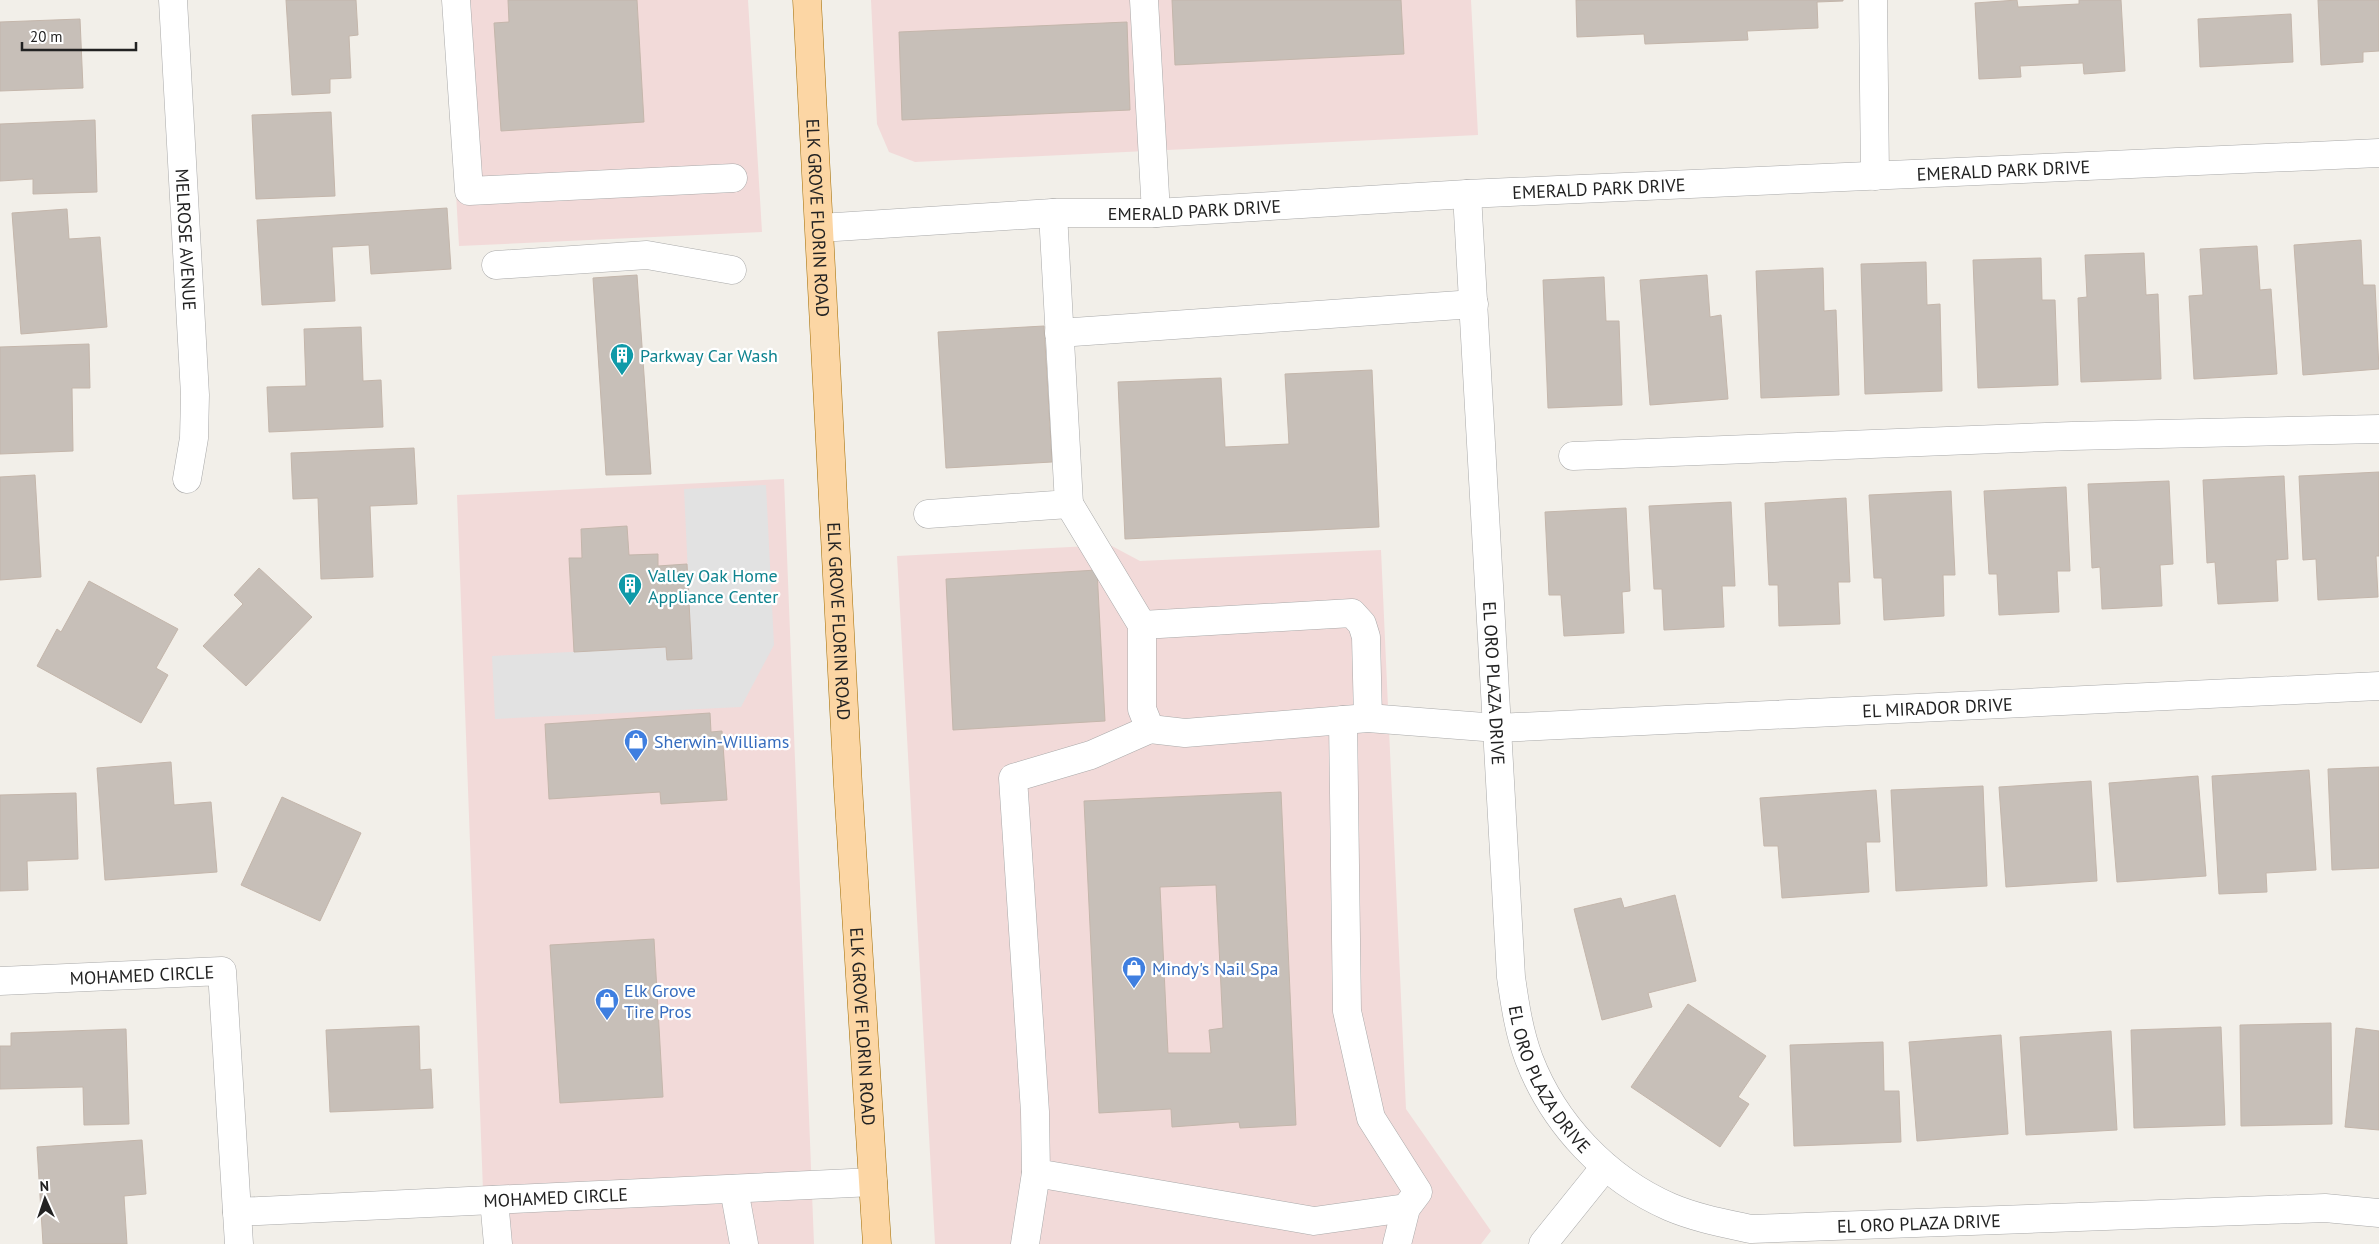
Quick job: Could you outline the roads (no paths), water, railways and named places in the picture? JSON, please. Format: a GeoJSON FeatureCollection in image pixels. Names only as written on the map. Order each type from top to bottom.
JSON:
{"type":"FeatureCollection","features":[{"type":"Feature","properties":{"kind":"main road","name":"ELK GROVE FLORIN ROAD"},"geometry":{"type":"LineString","coordinates":[[807,0],[848,786],[877,1244]]}},
{"type":"Feature","properties":{"kind":"street","name":"MELROSE AVENUE"},"geometry":{"type":"LineString","coordinates":[[173,0],[195,395],[194,438],[187,479]]}},
{"type":"Feature","properties":{"kind":"street"},"geometry":{"type":"LineString","coordinates":[[456,0],[469,191],[733,178]]}},
{"type":"Feature","properties":{"kind":"street"},"geometry":{"type":"LineString","coordinates":[[1144,0],[1156,213]]}},
{"type":"Feature","properties":{"kind":"street"},"geometry":{"type":"LineString","coordinates":[[1873,0],[1875,176]]}},
{"type":"Feature","properties":{"kind":"street","name":"EMERALD PARK DRIVE"},"geometry":{"type":"LineString","coordinates":[[820,228],[1053,213],[1156,213],[1467,194],[2379,153]]}},
{"type":"Feature","properties":{"kind":"street","name":"EL ORO PLAZA DRIVE"},"geometry":{"type":"LineString","coordinates":[[1467,194],[1511,977],[1517,1018],[1529,1059],[1547,1097],[1571,1131],[1605,1167],[1633,1187],[1670,1207],[1710,1221],[1751,1229],[2325,1208],[2379,1213]]}},
{"type":"Feature","properties":{"kind":"street"},"geometry":{"type":"LineString","coordinates":[[1025,1244],[1036,1172],[1035,1112],[1013,778],[1091,755],[1150,729],[1142,709],[1142,625],[1069,504],[1053,213]]}},
{"type":"Feature","properties":{"kind":"street"},"geometry":{"type":"LineString","coordinates":[[496,264],[647,255],[732,270]]}},
{"type":"Feature","properties":{"kind":"street"},"geometry":{"type":"LineString","coordinates":[[1059,333],[1474,304]]}},
{"type":"Feature","properties":{"kind":"street"},"geometry":{"type":"LineString","coordinates":[[1573,456],[2072,436],[2379,429]]}},
{"type":"Feature","properties":{"kind":"street"},"geometry":{"type":"LineString","coordinates":[[928,514],[1069,504]]}},
{"type":"Feature","properties":{"kind":"street"},"geometry":{"type":"LineString","coordinates":[[1142,625],[1352,613],[1362,624],[1366,637],[1356,719],[1347,1011],[1371,1118],[1418,1192],[1406,1208],[1396,1244]]}},
{"type":"Feature","properties":{"kind":"street","name":"EL MIRADOR DRIVE"},"geometry":{"type":"LineString","coordinates":[[1150,729],[1185,733],[1356,719],[1497,728],[2379,686]]}},
{"type":"Feature","properties":{"kind":"street","name":"MOHAMED CIRCLE"},"geometry":{"type":"LineString","coordinates":[[0,980],[222,971],[239,1244]]}},
{"type":"Feature","properties":{"kind":"street"},"geometry":{"type":"LineString","coordinates":[[1543,1244],[1605,1167]]}},
{"type":"Feature","properties":{"kind":"street"},"geometry":{"type":"LineString","coordinates":[[1036,1172],[1314,1220],[1406,1208]]}},
{"type":"Feature","properties":{"kind":"street","name":"MOHAMED CIRCLE"},"geometry":{"type":"LineString","coordinates":[[237,1212],[873,1182]]}},
{"type":"Feature","properties":{"kind":"street"},"geometry":{"type":"LineString","coordinates":[[734,1189],[744,1244]]}},
{"type":"Feature","properties":{"kind":"street"},"geometry":{"type":"LineString","coordinates":[[494,1200],[498,1244]]}},
{"type":"Feature","properties":{"kind":"place","name":"Parkway Car Wash"},"geometry":{"type":"Point","coordinates":[622,376]}},
{"type":"Feature","properties":{"kind":"place","name":"Valley Oak Home Appliance Center"},"geometry":{"type":"Point","coordinates":[630,606]}},
{"type":"Feature","properties":{"kind":"place","name":"Sherwin-Williams"},"geometry":{"type":"Point","coordinates":[636,762]}},
{"type":"Feature","properties":{"kind":"place","name":"Mindy's Nail Spa"},"geometry":{"type":"Point","coordinates":[1134,989]}},
{"type":"Feature","properties":{"kind":"place","name":"Elk Grove Tire Pros"},"geometry":{"type":"Point","coordinates":[607,1021]}}]}
